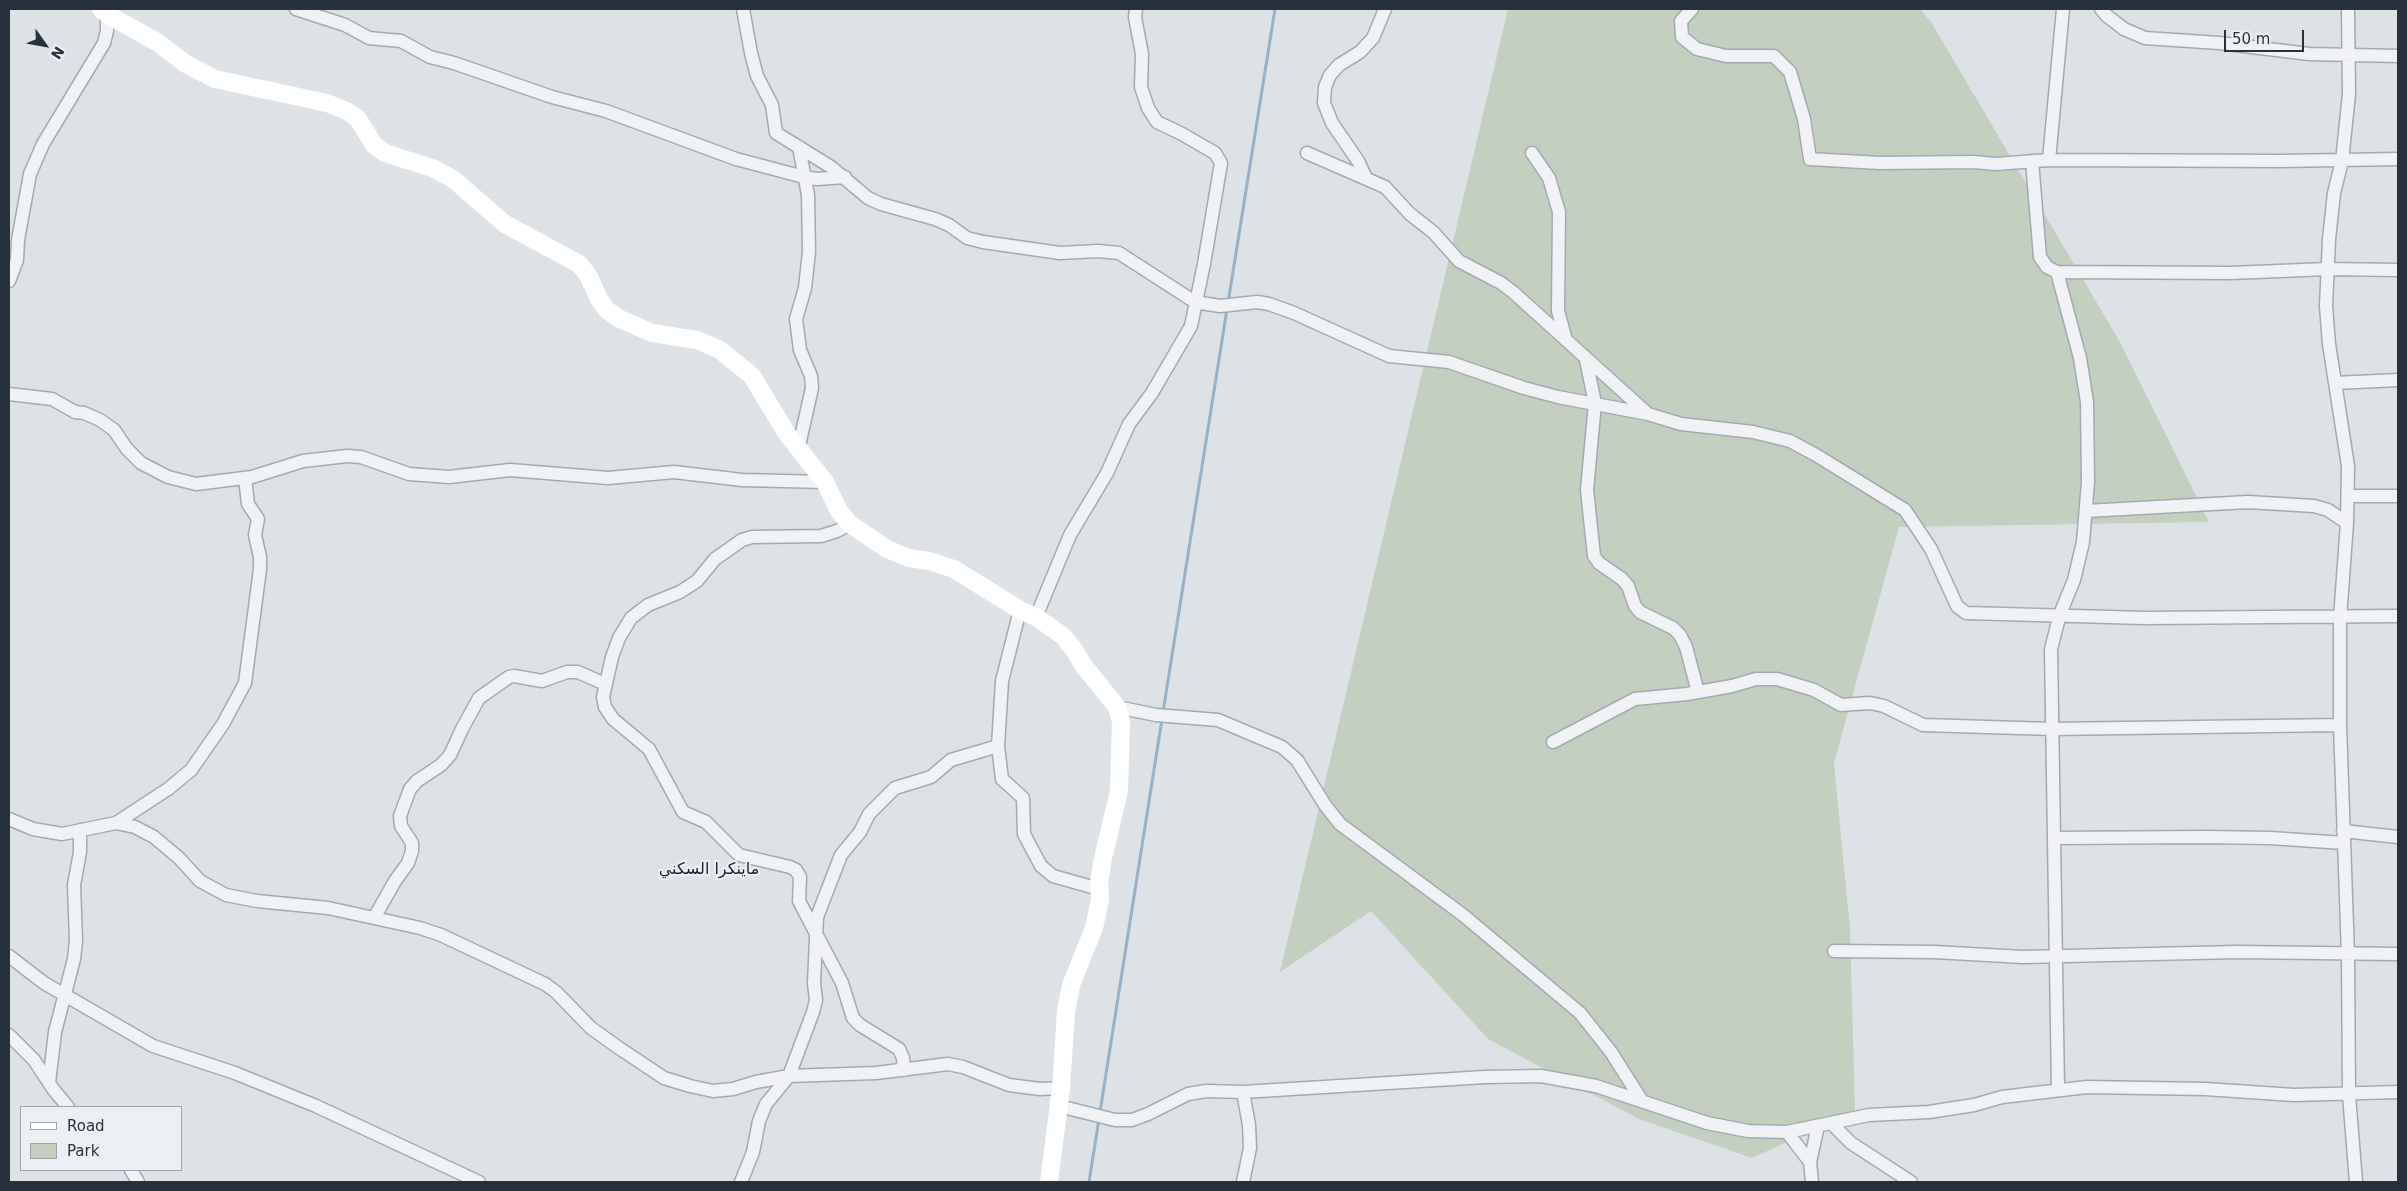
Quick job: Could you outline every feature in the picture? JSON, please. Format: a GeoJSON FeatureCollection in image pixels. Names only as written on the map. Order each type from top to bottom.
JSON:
{"type":"FeatureCollection","features":[{"type":"Feature","properties":{"kind":"street"},"geometry":{"type":"LineString","coordinates":[[296,9],[345,25],[369,38],[400,41],[436,60],[454,63],[552,97],[606,111],[736,159],[804,177],[817,179],[845,177]]}},
{"type":"Feature","properties":{"kind":"street"},"geometry":{"type":"LineString","coordinates":[[743,9],[750,53],[757,76],[772,105],[776,133],[845,177],[868,198],[893,208],[935,219],[949,225],[967,238],[975,240],[1060,254],[1098,251],[1119,253],[1195,302],[1220,306],[1257,302],[1269,304],[1294,313],[1389,356],[1449,362],[1524,388],[1648,414],[1681,424],[1753,432],[1790,441],[1896,503],[1913,520],[1924,537],[1961,612],[2145,618],[2340,618],[2398,616]]}},
{"type":"Feature","properties":{"kind":"street"},"geometry":{"type":"LineString","coordinates":[[1036,617],[1070,535],[1107,473],[1129,424],[1152,393],[1191,326],[1204,264],[1220,164],[1214,154],[1182,134],[1157,122],[1148,108],[1141,87],[1142,54],[1135,17],[1136,9]]}},
{"type":"Feature","properties":{"kind":"street"},"geometry":{"type":"LineString","coordinates":[[1366,178],[1358,161],[1332,123],[1324,103],[1325,88],[1330,75],[1339,65],[1360,52],[1373,38],[1386,9]]}},
{"type":"Feature","properties":{"kind":"street"},"geometry":{"type":"LineString","coordinates":[[1692,9],[1681,21],[1682,38],[1697,49],[1726,56],[1774,56],[1790,72],[1804,119],[1810,159],[1931,164],[1973,162],[1996,164],[2049,160],[2398,159]]}},
{"type":"Feature","properties":{"kind":"street"},"geometry":{"type":"LineString","coordinates":[[2049,160],[2063,9]]}},
{"type":"Feature","properties":{"kind":"street"},"geometry":{"type":"LineString","coordinates":[[2101,9],[2106,16],[2124,28],[2145,38],[2219,43],[2309,54],[2398,56]]}},
{"type":"Feature","properties":{"kind":"street"},"geometry":{"type":"LineString","coordinates":[[2348,9],[2349,94],[2342,160],[2334,193],[2327,269],[2326,306],[2335,382],[2346,446],[2348,496],[2340,618],[2340,725],[2348,955],[2349,1095],[2356,1182]]}},
{"type":"Feature","properties":{"kind":"street"},"geometry":{"type":"LineString","coordinates":[[9,281],[17,260],[18,240],[30,174],[43,144],[104,43],[105,11],[157,42],[186,64],[215,79],[327,103],[348,111],[358,119],[374,144],[385,153],[432,168],[453,180],[505,224],[579,264],[588,275],[599,299],[607,310],[618,318],[652,332],[709,344],[742,366],[763,392],[798,450],[825,482],[838,511],[850,524],[887,549],[909,558],[954,569],[1020,610],[1036,617],[1063,636],[1097,684],[1118,707],[1121,720],[1119,791],[1103,858],[1099,889],[1100,900],[1094,928],[1071,984],[1060,1097],[1049,1182]]}},
{"type":"Feature","properties":{"kind":"street"},"geometry":{"type":"LineString","coordinates":[[798,450],[812,388],[811,376],[800,350],[796,319],[809,268],[809,202],[799,147]]}},
{"type":"Feature","properties":{"kind":"street"},"geometry":{"type":"LineString","coordinates":[[1307,153],[1385,187],[1410,214],[1433,232],[1459,261],[1502,283],[1648,414]]}},
{"type":"Feature","properties":{"kind":"street"},"geometry":{"type":"LineString","coordinates":[[1532,153],[1549,178],[1559,212],[1558,311],[1566,341]]}},
{"type":"Feature","properties":{"kind":"street"},"geometry":{"type":"LineString","coordinates":[[2032,161],[2040,257],[2047,267],[2057,272],[2231,273],[2327,269],[2398,270]]}},
{"type":"Feature","properties":{"kind":"street"},"geometry":{"type":"LineString","coordinates":[[2057,272],[2080,358],[2087,402],[2088,482],[2083,542],[2074,580],[2060,614],[2051,649],[2058,1090]]}},
{"type":"Feature","properties":{"kind":"street"},"geometry":{"type":"LineString","coordinates":[[1586,360],[1595,403],[1587,490],[1594,556],[1599,563],[1622,579],[1628,586],[1640,612],[1673,628],[1680,635],[1686,647],[1698,692]]}},
{"type":"Feature","properties":{"kind":"street"},"geometry":{"type":"LineString","coordinates":[[2335,382],[2398,380]]}},
{"type":"Feature","properties":{"kind":"street"},"geometry":{"type":"LineString","coordinates":[[9,394],[52,399],[75,412],[84,413],[100,420],[114,430],[134,457],[168,477],[203,485],[266,474],[303,461],[347,456],[361,457],[392,470],[409,474],[449,478],[510,470],[608,478],[674,472],[760,481],[825,482]]}},
{"type":"Feature","properties":{"kind":"street"},"geometry":{"type":"LineString","coordinates":[[9,820],[33,829],[62,834],[116,822],[168,788],[191,770],[223,724],[245,683],[260,569],[260,557],[255,535],[258,519],[248,504],[245,478]]}},
{"type":"Feature","properties":{"kind":"street"},"geometry":{"type":"LineString","coordinates":[[2348,496],[2398,496]]}},
{"type":"Feature","properties":{"kind":"street"},"geometry":{"type":"LineString","coordinates":[[2086,511],[2248,502],[2314,506],[2328,510],[2347,523]]}},
{"type":"Feature","properties":{"kind":"street"},"geometry":{"type":"LineString","coordinates":[[850,524],[822,536],[752,537],[728,548],[715,558],[697,582],[680,592],[648,605],[631,618],[619,638],[602,697],[613,719],[649,749],[683,812],[706,822],[738,855],[796,870],[800,877],[799,901],[842,983],[853,1018],[860,1025],[899,1049],[903,1058],[904,1070]]}},
{"type":"Feature","properties":{"kind":"street"},"geometry":{"type":"LineString","coordinates":[[1020,610],[1002,681],[998,746],[1002,780],[1022,798],[1024,834],[1041,866],[1053,876],[1099,889]]}},
{"type":"Feature","properties":{"kind":"street"},"geometry":{"type":"LineString","coordinates":[[374,918],[395,881],[408,863],[412,851],[412,843],[401,826],[400,816],[410,789],[417,781],[441,765],[450,755],[479,698],[509,677],[514,676],[542,681],[567,672],[578,672],[605,684]]}},
{"type":"Feature","properties":{"kind":"street"},"geometry":{"type":"LineString","coordinates":[[1553,742],[1634,700],[1698,692],[1732,686],[1756,679],[1778,679],[1814,690],[1840,705],[1870,703],[1884,706],[1923,724],[2052,729],[2340,725]]}},
{"type":"Feature","properties":{"kind":"street"},"geometry":{"type":"LineString","coordinates":[[1118,707],[1156,714],[1218,720],[1282,747],[1298,760],[1325,804],[1340,824],[1463,915],[1580,1013],[1611,1052],[1642,1101]]}},
{"type":"Feature","properties":{"kind":"street"},"geometry":{"type":"LineString","coordinates":[[741,1182],[766,1104],[789,1076],[813,1012],[816,1000],[814,983],[817,917],[841,855],[877,805],[895,788],[931,777],[951,760],[998,746]]}},
{"type":"Feature","properties":{"kind":"street"},"geometry":{"type":"LineString","coordinates":[[116,822],[135,827],[154,837],[179,858],[200,881],[226,895],[256,901],[328,908],[441,935],[545,984],[556,992],[591,1028],[664,1078],[713,1091],[733,1089],[789,1076],[876,1073],[948,1064],[963,1067],[1009,1085],[1040,1089],[1107,1118],[1132,1120],[1188,1094],[1206,1091],[1243,1092],[1485,1077],[1541,1076],[1596,1086],[1707,1123],[1748,1131],[1788,1132],[1869,1115],[1929,1112],[1974,1105],[2002,1097],[2087,1087],[2205,1088],[2294,1095],[2349,1095],[2398,1092]]}},
{"type":"Feature","properties":{"kind":"street"},"geometry":{"type":"LineString","coordinates":[[49,1083],[55,1032],[76,941],[74,885],[80,852],[80,830]]}},
{"type":"Feature","properties":{"kind":"street"},"geometry":{"type":"LineString","coordinates":[[2054,838],[2398,837]]}},
{"type":"Feature","properties":{"kind":"street"},"geometry":{"type":"LineString","coordinates":[[1834,951],[1934,952],[2022,957],[2237,952],[2348,955],[2398,954]]}},
{"type":"Feature","properties":{"kind":"street"},"geometry":{"type":"LineString","coordinates":[[9,956],[44,983],[153,1046],[235,1074],[299,1099],[480,1182]]}},
{"type":"Feature","properties":{"kind":"street"},"geometry":{"type":"LineString","coordinates":[[9,1035],[34,1060],[67,1106]]}},
{"type":"Feature","properties":{"kind":"street"},"geometry":{"type":"LineString","coordinates":[[1243,1092],[1250,1148],[1243,1182]]}},
{"type":"Feature","properties":{"kind":"street"},"geometry":{"type":"LineString","coordinates":[[1812,1182],[1810,1162],[1825,1125]]}},
{"type":"Feature","properties":{"kind":"street"},"geometry":{"type":"LineString","coordinates":[[1825,1125],[1911,1182]]}},
{"type":"Feature","properties":{"kind":"street"},"geometry":{"type":"LineString","coordinates":[[1788,1132],[1810,1162]]}},
{"type":"Feature","properties":{"kind":"street"},"geometry":{"type":"LineString","coordinates":[[132,1171],[138,1182]]}},
{"type":"Feature","properties":{"kind":"green space"},"geometry":{"type":"Polygon","coordinates":[[[1508,9],[1920,9],[1931,22],[2120,342],[2209,522],[1899,527],[1834,763],[1850,929],[1855,1111],[1752,1158],[1639,1119],[1488,1039],[1371,911],[1280,972],[1508,9]]]}},
{"type":"Feature","properties":{"kind":"waterway"},"geometry":{"type":"LineString","coordinates":[[1228,303],[1275,9]]}},
{"type":"Feature","properties":{"kind":"waterway"},"geometry":{"type":"LineString","coordinates":[[1163,712],[1227,309]]}},
{"type":"Feature","properties":{"kind":"waterway"},"geometry":{"type":"LineString","coordinates":[[1100,1112],[1162,719]]}},
{"type":"Feature","properties":{"kind":"waterway"},"geometry":{"type":"LineString","coordinates":[[1089,1182],[1099,1119]]}},
{"type":"Feature","properties":{"kind":"district","name":"ماينكرا السكني"},"geometry":{"type":"Point","coordinates":[709,870]}}]}
